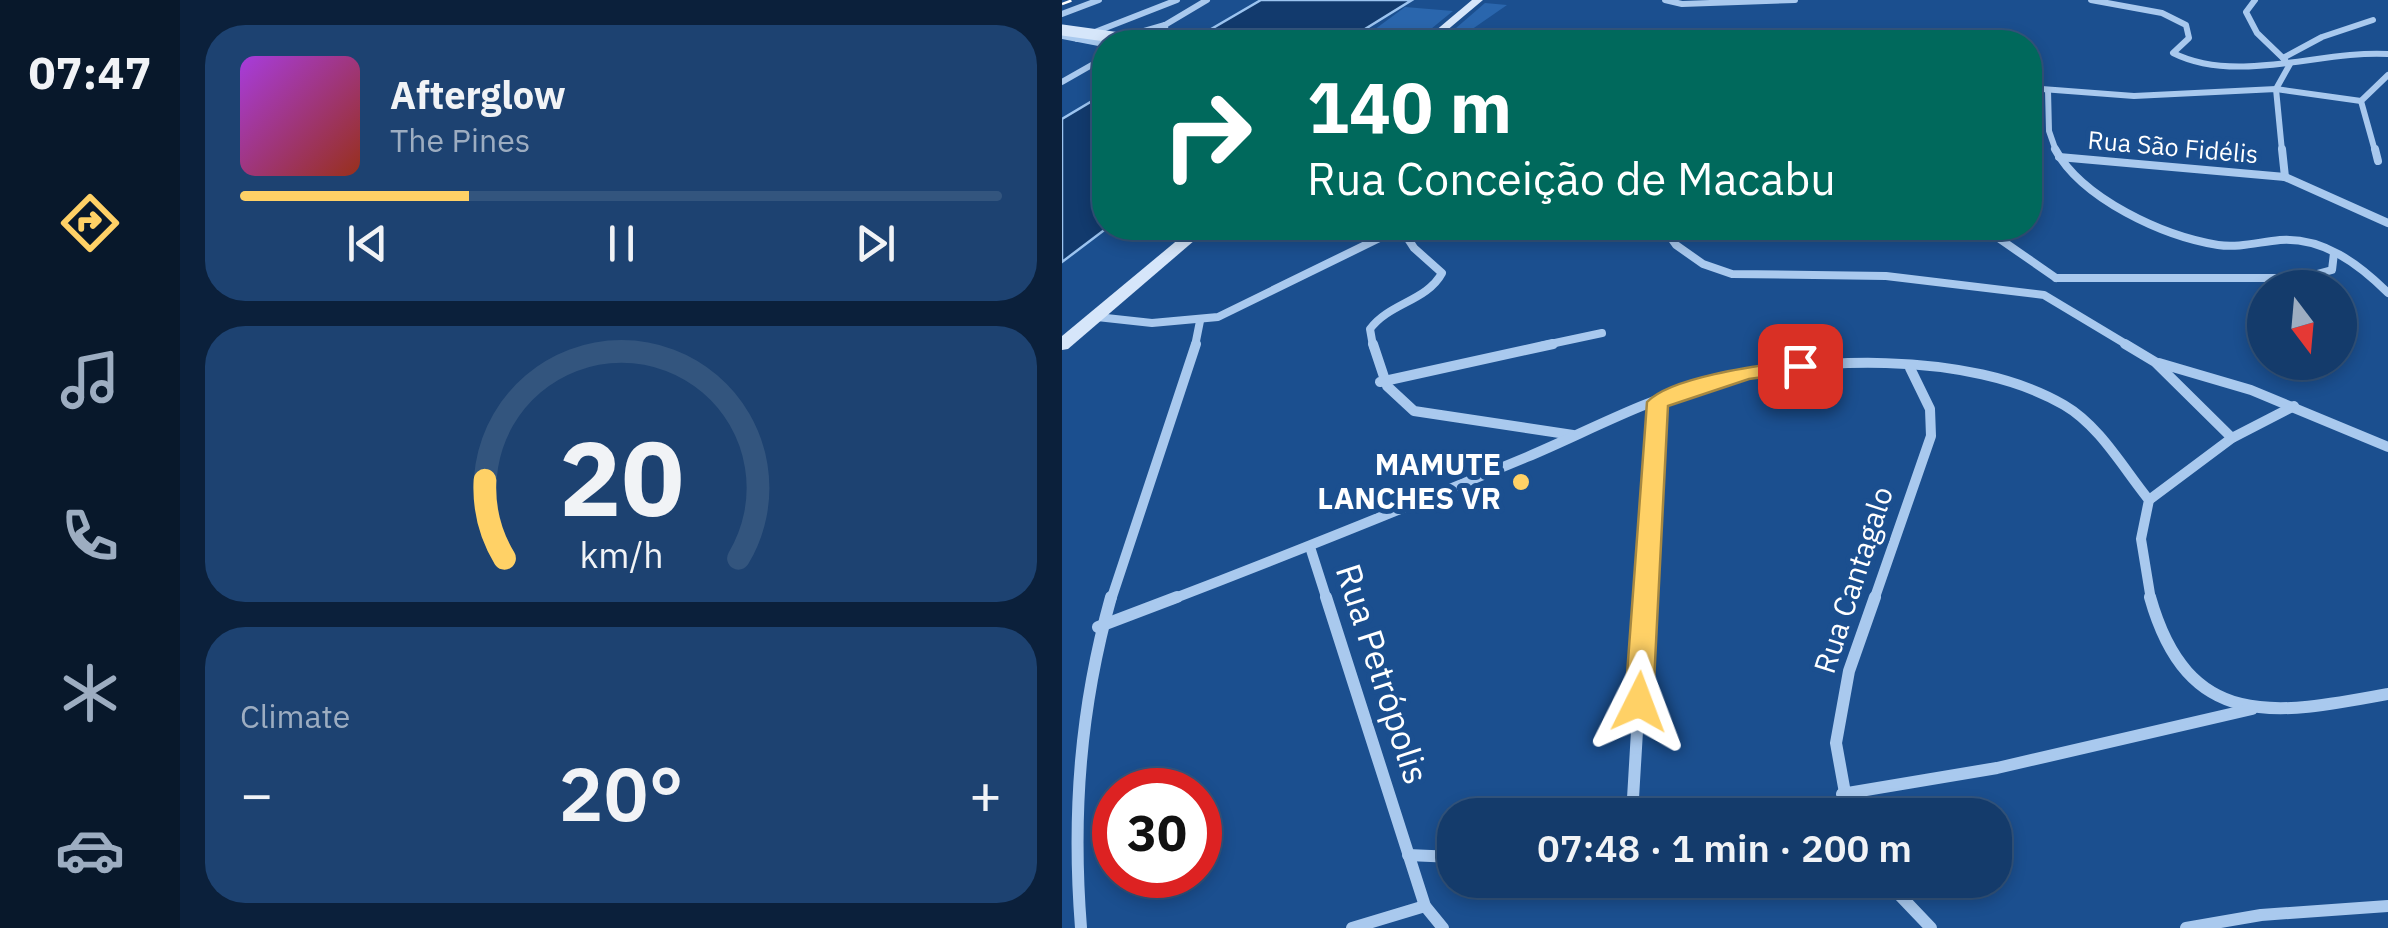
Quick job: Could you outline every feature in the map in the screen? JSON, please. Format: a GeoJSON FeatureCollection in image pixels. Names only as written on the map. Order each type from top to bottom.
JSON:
{"type":"FeatureCollection","features":[{"type":"Feature","properties":{"kind":"main road"},"geometry":{"type":"LineString","coordinates":[[1442,30],[1478,0]]}},
{"type":"Feature","properties":{"kind":"main road"},"geometry":{"type":"LineString","coordinates":[[1062,33],[1092,36]]}},
{"type":"Feature","properties":{"kind":"main road"},"geometry":{"type":"LineString","coordinates":[[1062,345],[1188,240]]}},
{"type":"Feature","properties":{"kind":"street"},"geometry":{"type":"LineString","coordinates":[[1062,14],[1100,0]]}},
{"type":"Feature","properties":{"kind":"street"},"geometry":{"type":"LineString","coordinates":[[1100,30],[1176,0]]}},
{"type":"Feature","properties":{"kind":"street"},"geometry":{"type":"LineString","coordinates":[[1148,30],[1166,25],[1207,0]]}},
{"type":"Feature","properties":{"kind":"street"},"geometry":{"type":"LineString","coordinates":[[1664,0],[1682,4],[1794,0]]}},
{"type":"Feature","properties":{"kind":"street"},"geometry":{"type":"LineString","coordinates":[[2091,0],[2162,13],[2186,24],[2188,38],[2173,53],[2181,58],[2286,61],[2333,54],[2388,54]]}},
{"type":"Feature","properties":{"kind":"street"},"geometry":{"type":"LineString","coordinates":[[2256,0],[2246,12],[2248,22],[2286,61]]}},
{"type":"Feature","properties":{"kind":"street"},"geometry":{"type":"LineString","coordinates":[[2285,177],[2276,88],[2286,61],[2322,37],[2373,20]]}},
{"type":"Feature","properties":{"kind":"street"},"geometry":{"type":"LineString","coordinates":[[1166,25],[1166,30]]}},
{"type":"Feature","properties":{"kind":"street"},"geometry":{"type":"LineString","coordinates":[[1062,33],[1092,42]]}},
{"type":"Feature","properties":{"kind":"street"},"geometry":{"type":"LineString","coordinates":[[1077,39],[1092,33]]}},
{"type":"Feature","properties":{"kind":"street"},"geometry":{"type":"LineString","coordinates":[[1062,82],[1092,65]]}},
{"type":"Feature","properties":{"kind":"street"},"geometry":{"type":"LineString","coordinates":[[2361,101],[2388,75]]}},
{"type":"Feature","properties":{"kind":"street"},"geometry":{"type":"LineString","coordinates":[[2042,89],[2134,96],[2276,88],[2361,101]]}},
{"type":"Feature","properties":{"kind":"street"},"geometry":{"type":"LineString","coordinates":[[2048,90],[2052,144],[2058,157],[2091,191],[2195,238],[2236,246],[2288,240],[2334,253],[2356,265],[2388,294]]}},
{"type":"Feature","properties":{"kind":"street"},"geometry":{"type":"LineString","coordinates":[[2361,101],[2378,161]]}},
{"type":"Feature","properties":{"kind":"street","name":"Rua São Fidélis"},"geometry":{"type":"LineString","coordinates":[[2058,157],[2285,177],[2388,223]]}},
{"type":"Feature","properties":{"kind":"street"},"geometry":{"type":"LineString","coordinates":[[1097,318],[1200,321],[1238,308],[1377,240]]}},
{"type":"Feature","properties":{"kind":"street"},"geometry":{"type":"LineString","coordinates":[[1409,240],[1442,274],[1440,282],[1429,290],[1377,316],[1370,330],[1380,382],[1398,402],[1414,412],[1575,436]]}},
{"type":"Feature","properties":{"kind":"street"},"geometry":{"type":"LineString","coordinates":[[1672,240],[1703,264],[1732,274],[1766,278],[1886,276],[2044,295],[2155,362],[2232,438]]}},
{"type":"Feature","properties":{"kind":"street"},"geometry":{"type":"LineString","coordinates":[[2001,240],[2056,278],[2302,278],[2332,270],[2334,253]]}},
{"type":"Feature","properties":{"kind":"street"},"geometry":{"type":"LineString","coordinates":[[2044,295],[2056,278]]}},
{"type":"Feature","properties":{"kind":"street"},"geometry":{"type":"LineString","coordinates":[[1081,928],[1065,815],[1072,759],[1098,627],[1188,375],[1200,321]]}},
{"type":"Feature","properties":{"kind":"street"},"geometry":{"type":"LineString","coordinates":[[1380,382],[1602,333]]}},
{"type":"Feature","properties":{"kind":"street"},"geometry":{"type":"LineString","coordinates":[[2155,362],[2294,406],[2388,447]]}},
{"type":"Feature","properties":{"kind":"street"},"geometry":{"type":"LineString","coordinates":[[1098,627],[1310,547],[1700,385],[1800,366],[1960,369],[2006,377],[2038,388],[2096,432],[2149,500]]}},
{"type":"Feature","properties":{"kind":"street","name":"Rua Cantagalo"},"geometry":{"type":"LineString","coordinates":[[1843,798],[1836,743],[1849,672],[1931,436],[1933,418],[1928,399],[1910,368]]}},
{"type":"Feature","properties":{"kind":"street"},"geometry":{"type":"LineString","coordinates":[[1633,798],[1657,402]]}},
{"type":"Feature","properties":{"kind":"street"},"geometry":{"type":"LineString","coordinates":[[2254,709],[2212,691],[2182,668],[2162,640],[2142,566],[2140,524],[2149,500],[2232,438],[2294,406]]}},
{"type":"Feature","properties":{"kind":"street","name":"Rua Petrópolis"},"geometry":{"type":"LineString","coordinates":[[1310,547],[1425,906],[1442,928]]}},
{"type":"Feature","properties":{"kind":"street"},"geometry":{"type":"LineString","coordinates":[[1842,794],[1967,775],[2254,709],[2302,711],[2388,694]]}},
{"type":"Feature","properties":{"kind":"street"},"geometry":{"type":"LineString","coordinates":[[1408,855],[1437,856]]}},
{"type":"Feature","properties":{"kind":"street"},"geometry":{"type":"LineString","coordinates":[[1903,898],[1931,928]]}},
{"type":"Feature","properties":{"kind":"street"},"geometry":{"type":"LineString","coordinates":[[1352,928],[1425,906]]}},
{"type":"Feature","properties":{"kind":"street"},"geometry":{"type":"LineString","coordinates":[[2186,928],[2261,916],[2388,906]]}},
{"type":"Feature","properties":{"kind":"water"},"geometry":{"type":"Polygon","coordinates":[[[1261,0],[1412,0],[1363,30],[1210,30],[1261,0]]]}},
{"type":"Feature","properties":{"kind":"water"},"geometry":{"type":"Polygon","coordinates":[[[1092,101],[1092,239],[1062,262],[1062,119],[1092,101]]]}},
{"type":"Feature","properties":{"kind":"building"},"geometry":{"type":"Polygon","coordinates":[[[1485,3],[1507,5],[1471,30],[1454,30],[1485,3]]]}},
{"type":"Feature","properties":{"kind":"building"},"geometry":{"type":"Polygon","coordinates":[[[1405,7],[1453,11],[1430,30],[1374,30],[1405,7]]]}},
{"type":"Feature","properties":{"kind":"railway"},"geometry":{"type":"LineString","coordinates":[[1062,4],[1073,0]]}},
{"type":"Feature","properties":{"kind":"place","name":"MAMUTE LANCHES VR"},"geometry":{"type":"Point","coordinates":[1521,482]}},
{"type":"Feature","properties":{"kind":"route"},"geometry":{"type":"LineString","coordinates":[[1639,702],[1657,402],[1700,385],[1800,366]]}}]}
